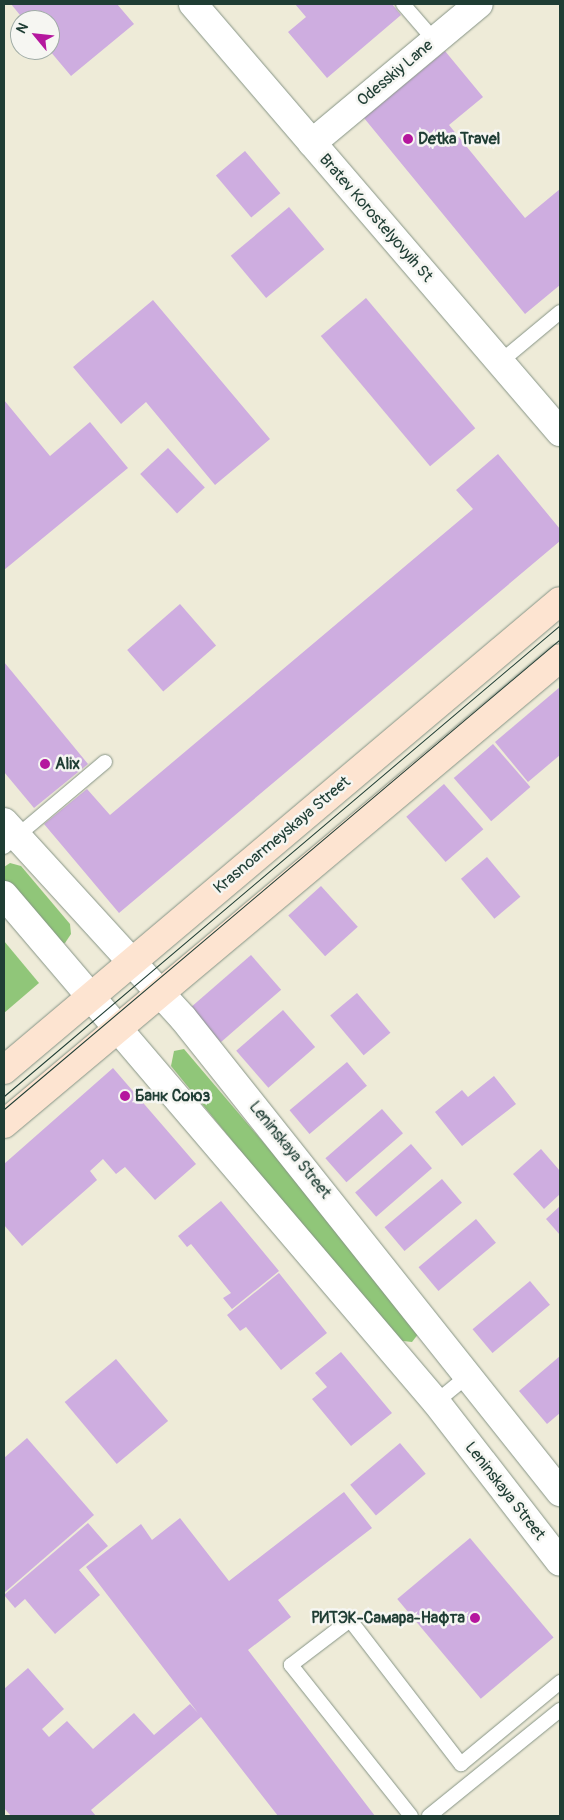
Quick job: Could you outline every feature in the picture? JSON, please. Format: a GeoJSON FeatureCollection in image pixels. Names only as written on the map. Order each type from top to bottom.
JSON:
{"type":"FeatureCollection","features":[{"type":"Feature","properties":{"kind":"main road","name":"Krasnoarmeyskaya Street"},"geometry":{"type":"LineString","coordinates":[[4,1070],[560,601]]}},
{"type":"Feature","properties":{"kind":"main road"},"geometry":{"type":"LineString","coordinates":[[4,1124],[560,658]]}},
{"type":"Feature","properties":{"kind":"street","name":"Bratev Korostelyovyih St"},"geometry":{"type":"LineString","coordinates":[[193,4],[560,432]]}},
{"type":"Feature","properties":{"kind":"street","name":"Odesskiy Lane"},"geometry":{"type":"LineString","coordinates":[[312,143],[479,4]]}},
{"type":"Feature","properties":{"kind":"street","name":"Leninskaya Street"},"geometry":{"type":"LineString","coordinates":[[8,835],[160,993],[470,1374],[560,1492]]}},
{"type":"Feature","properties":{"kind":"street","name":"Leninskaya Street"},"geometry":{"type":"LineString","coordinates":[[4,895],[120,1026],[436,1402],[560,1562]]}},
{"type":"Feature","properties":{"kind":"lane"},"geometry":{"type":"LineString","coordinates":[[403,4],[435,41]]}},
{"type":"Feature","properties":{"kind":"lane"},"geometry":{"type":"LineString","coordinates":[[500,362],[560,312]]}},
{"type":"Feature","properties":{"kind":"lane"},"geometry":{"type":"LineString","coordinates":[[8,835],[105,762]]}},
{"type":"Feature","properties":{"kind":"lane"},"geometry":{"type":"LineString","coordinates":[[436,1402],[470,1374]]}},
{"type":"Feature","properties":{"kind":"lane"},"geometry":{"type":"LineString","coordinates":[[411,1816],[291,1665],[350,1620],[461,1764],[560,1682]]}},
{"type":"Feature","properties":{"kind":"lane"},"geometry":{"type":"LineString","coordinates":[[429,1816],[560,1710]]}},
{"type":"Feature","properties":{"kind":"green space"},"geometry":{"type":"Polygon","coordinates":[[[10,863],[21,866],[70,924],[71,934],[65,943],[59,945],[4,882],[4,867],[10,863]]]}},
{"type":"Feature","properties":{"kind":"green space"},"geometry":{"type":"Polygon","coordinates":[[[4,941],[39,983],[4,1013],[4,941]]]}},
{"type":"Feature","properties":{"kind":"green space"},"geometry":{"type":"Polygon","coordinates":[[[184,1049],[417,1323],[419,1333],[412,1342],[395,1340],[171,1066],[174,1051],[184,1049]]]}},
{"type":"Feature","properties":{"kind":"building"},"geometry":{"type":"Polygon","coordinates":[[[11,4],[117,4],[134,24],[71,76],[58,60],[60,60],[60,10],[16,10],[11,4]]]}},
{"type":"Feature","properties":{"kind":"building"},"geometry":{"type":"Polygon","coordinates":[[[295,4],[392,4],[401,15],[327,78],[288,32],[306,17],[295,4]]]}},
{"type":"Feature","properties":{"kind":"building"},"geometry":{"type":"Polygon","coordinates":[[[445,51],[483,97],[449,125],[525,218],[560,189],[560,285],[525,314],[364,118],[445,51]]]}},
{"type":"Feature","properties":{"kind":"building"},"geometry":{"type":"Polygon","coordinates":[[[245,151],[280,193],[251,218],[216,175],[245,151]]]}},
{"type":"Feature","properties":{"kind":"building"},"geometry":{"type":"Polygon","coordinates":[[[289,207],[324,249],[266,298],[231,256],[289,207]]]}},
{"type":"Feature","properties":{"kind":"building"},"geometry":{"type":"Polygon","coordinates":[[[366,298],[475,428],[430,466],[321,336],[366,298]]]}},
{"type":"Feature","properties":{"kind":"building"},"geometry":{"type":"Polygon","coordinates":[[[153,300],[270,439],[215,485],[146,402],[121,424],[73,367],[153,300]]]}},
{"type":"Feature","properties":{"kind":"building"},"geometry":{"type":"Polygon","coordinates":[[[4,400],[50,456],[90,422],[128,468],[4,570],[4,400]]]}},
{"type":"Feature","properties":{"kind":"building"},"geometry":{"type":"Polygon","coordinates":[[[168,448],[205,487],[177,513],[140,474],[168,448]]]}},
{"type":"Feature","properties":{"kind":"building"},"geometry":{"type":"Polygon","coordinates":[[[498,454],[560,529],[560,541],[119,913],[44,824],[87,789],[110,815],[473,509],[456,490],[498,454]]]}},
{"type":"Feature","properties":{"kind":"building"},"geometry":{"type":"Polygon","coordinates":[[[180,604],[216,646],[163,691],[127,650],[180,604]]]}},
{"type":"Feature","properties":{"kind":"building"},"geometry":{"type":"Polygon","coordinates":[[[4,662],[88,764],[34,808],[4,772],[4,662]]]}},
{"type":"Feature","properties":{"kind":"building"},"geometry":{"type":"Polygon","coordinates":[[[560,687],[560,755],[528,782],[495,742],[560,687]]]}},
{"type":"Feature","properties":{"kind":"building"},"geometry":{"type":"Polygon","coordinates":[[[493,744],[530,787],[491,821],[454,778],[493,744]]]}},
{"type":"Feature","properties":{"kind":"building"},"geometry":{"type":"Polygon","coordinates":[[[444,784],[483,829],[446,862],[406,817],[444,784]]]}},
{"type":"Feature","properties":{"kind":"building"},"geometry":{"type":"Polygon","coordinates":[[[487,857],[520,897],[494,919],[461,879],[487,857]]]}},
{"type":"Feature","properties":{"kind":"building"},"geometry":{"type":"Polygon","coordinates":[[[321,886],[358,927],[325,956],[288,915],[321,886]]]}},
{"type":"Feature","properties":{"kind":"building"},"geometry":{"type":"Polygon","coordinates":[[[251,955],[281,990],[221,1042],[191,1007],[251,955]]]}},
{"type":"Feature","properties":{"kind":"building"},"geometry":{"type":"Polygon","coordinates":[[[357,993],[390,1033],[364,1055],[330,1015],[357,993]]]}},
{"type":"Feature","properties":{"kind":"building"},"geometry":{"type":"Polygon","coordinates":[[[283,1010],[315,1047],[268,1088],[236,1051],[283,1010]]]}},
{"type":"Feature","properties":{"kind":"building"},"geometry":{"type":"Polygon","coordinates":[[[347,1062],[367,1086],[309,1134],[290,1110],[347,1062]]]}},
{"type":"Feature","properties":{"kind":"building"},"geometry":{"type":"Polygon","coordinates":[[[113,1068],[196,1164],[155,1200],[125,1167],[116,1174],[103,1159],[90,1171],[97,1180],[22,1246],[4,1225],[4,1164],[113,1068]]]}},
{"type":"Feature","properties":{"kind":"building"},"geometry":{"type":"Polygon","coordinates":[[[494,1076],[516,1104],[462,1146],[435,1112],[462,1090],[468,1097],[494,1076]]]}},
{"type":"Feature","properties":{"kind":"building"},"geometry":{"type":"Polygon","coordinates":[[[382,1109],[403,1133],[346,1182],[325,1158],[382,1109]]]}},
{"type":"Feature","properties":{"kind":"building"},"geometry":{"type":"Polygon","coordinates":[[[411,1144],[432,1168],[376,1217],[355,1193],[411,1144]]]}},
{"type":"Feature","properties":{"kind":"building"},"geometry":{"type":"Polygon","coordinates":[[[541,1149],[560,1171],[560,1194],[544,1209],[513,1174],[541,1149]]]}},
{"type":"Feature","properties":{"kind":"building"},"geometry":{"type":"Polygon","coordinates":[[[442,1179],[462,1203],[404,1251],[385,1227],[442,1179]]]}},
{"type":"Feature","properties":{"kind":"building"},"geometry":{"type":"Polygon","coordinates":[[[221,1201],[279,1271],[232,1309],[223,1298],[231,1293],[191,1244],[187,1247],[178,1236],[221,1201]]]}},
{"type":"Feature","properties":{"kind":"building"},"geometry":{"type":"Polygon","coordinates":[[[560,1206],[560,1235],[546,1219],[560,1206]]]}},
{"type":"Feature","properties":{"kind":"building"},"geometry":{"type":"Polygon","coordinates":[[[476,1219],[496,1243],[438,1291],[419,1267],[476,1219]]]}},
{"type":"Feature","properties":{"kind":"building"},"geometry":{"type":"Polygon","coordinates":[[[279,1273],[327,1333],[281,1370],[246,1327],[240,1331],[227,1315],[279,1273]]]}},
{"type":"Feature","properties":{"kind":"building"},"geometry":{"type":"Polygon","coordinates":[[[530,1281],[550,1305],[492,1353],[473,1329],[530,1281]]]}},
{"type":"Feature","properties":{"kind":"building"},"geometry":{"type":"Polygon","coordinates":[[[341,1352],[392,1413],[351,1446],[312,1399],[327,1387],[315,1373],[341,1352]]]}},
{"type":"Feature","properties":{"kind":"building"},"geometry":{"type":"Polygon","coordinates":[[[560,1356],[560,1413],[547,1424],[519,1391],[560,1356]]]}},
{"type":"Feature","properties":{"kind":"building"},"geometry":{"type":"Polygon","coordinates":[[[116,1359],[168,1421],[117,1464],[65,1402],[116,1359]]]}},
{"type":"Feature","properties":{"kind":"building"},"geometry":{"type":"Polygon","coordinates":[[[27,1438],[94,1515],[4,1593],[4,1458],[27,1438]]]}},
{"type":"Feature","properties":{"kind":"building"},"geometry":{"type":"Polygon","coordinates":[[[400,1443],[426,1474],[376,1515],[350,1485],[400,1443]]]}},
{"type":"Feature","properties":{"kind":"building"},"geometry":{"type":"Polygon","coordinates":[[[344,1492],[372,1528],[278,1600],[291,1617],[248,1650],[375,1816],[278,1816],[201,1717],[91,1810],[96,1816],[11,1816],[4,1808],[4,1689],[28,1668],[64,1709],[42,1729],[49,1737],[67,1721],[93,1749],[134,1713],[154,1735],[190,1704],[198,1713],[86,1567],[141,1524],[152,1540],[180,1518],[229,1581],[344,1492]]]}},
{"type":"Feature","properties":{"kind":"building"},"geometry":{"type":"Polygon","coordinates":[[[88,1523],[108,1546],[79,1570],[100,1595],[55,1634],[25,1599],[15,1608],[4,1595],[88,1523]]]}},
{"type":"Feature","properties":{"kind":"building","name":"РИТЭК-Самара-Нафта"},"geometry":{"type":"Polygon","coordinates":[[[470,1538],[554,1638],[481,1699],[397,1599],[470,1538]]]}},
{"type":"Feature","properties":{"kind":"tram line"},"geometry":{"type":"LineString","coordinates":[[4,1096],[560,625]]}},
{"type":"Feature","properties":{"kind":"tram line"},"geometry":{"type":"LineString","coordinates":[[4,1109],[560,639]]}},
{"type":"Feature","properties":{"kind":"place","name":"Detka Travel"},"geometry":{"type":"Point","coordinates":[408,139]}},
{"type":"Feature","properties":{"kind":"place","name":"Alix"},"geometry":{"type":"Point","coordinates":[45,764]}},
{"type":"Feature","properties":{"kind":"place","name":"Банк Союз"},"geometry":{"type":"Point","coordinates":[125,1096]}},
{"type":"Feature","properties":{"kind":"place","name":"РИТЭК-Самара-Нафта"},"geometry":{"type":"Point","coordinates":[475,1618]}}]}
